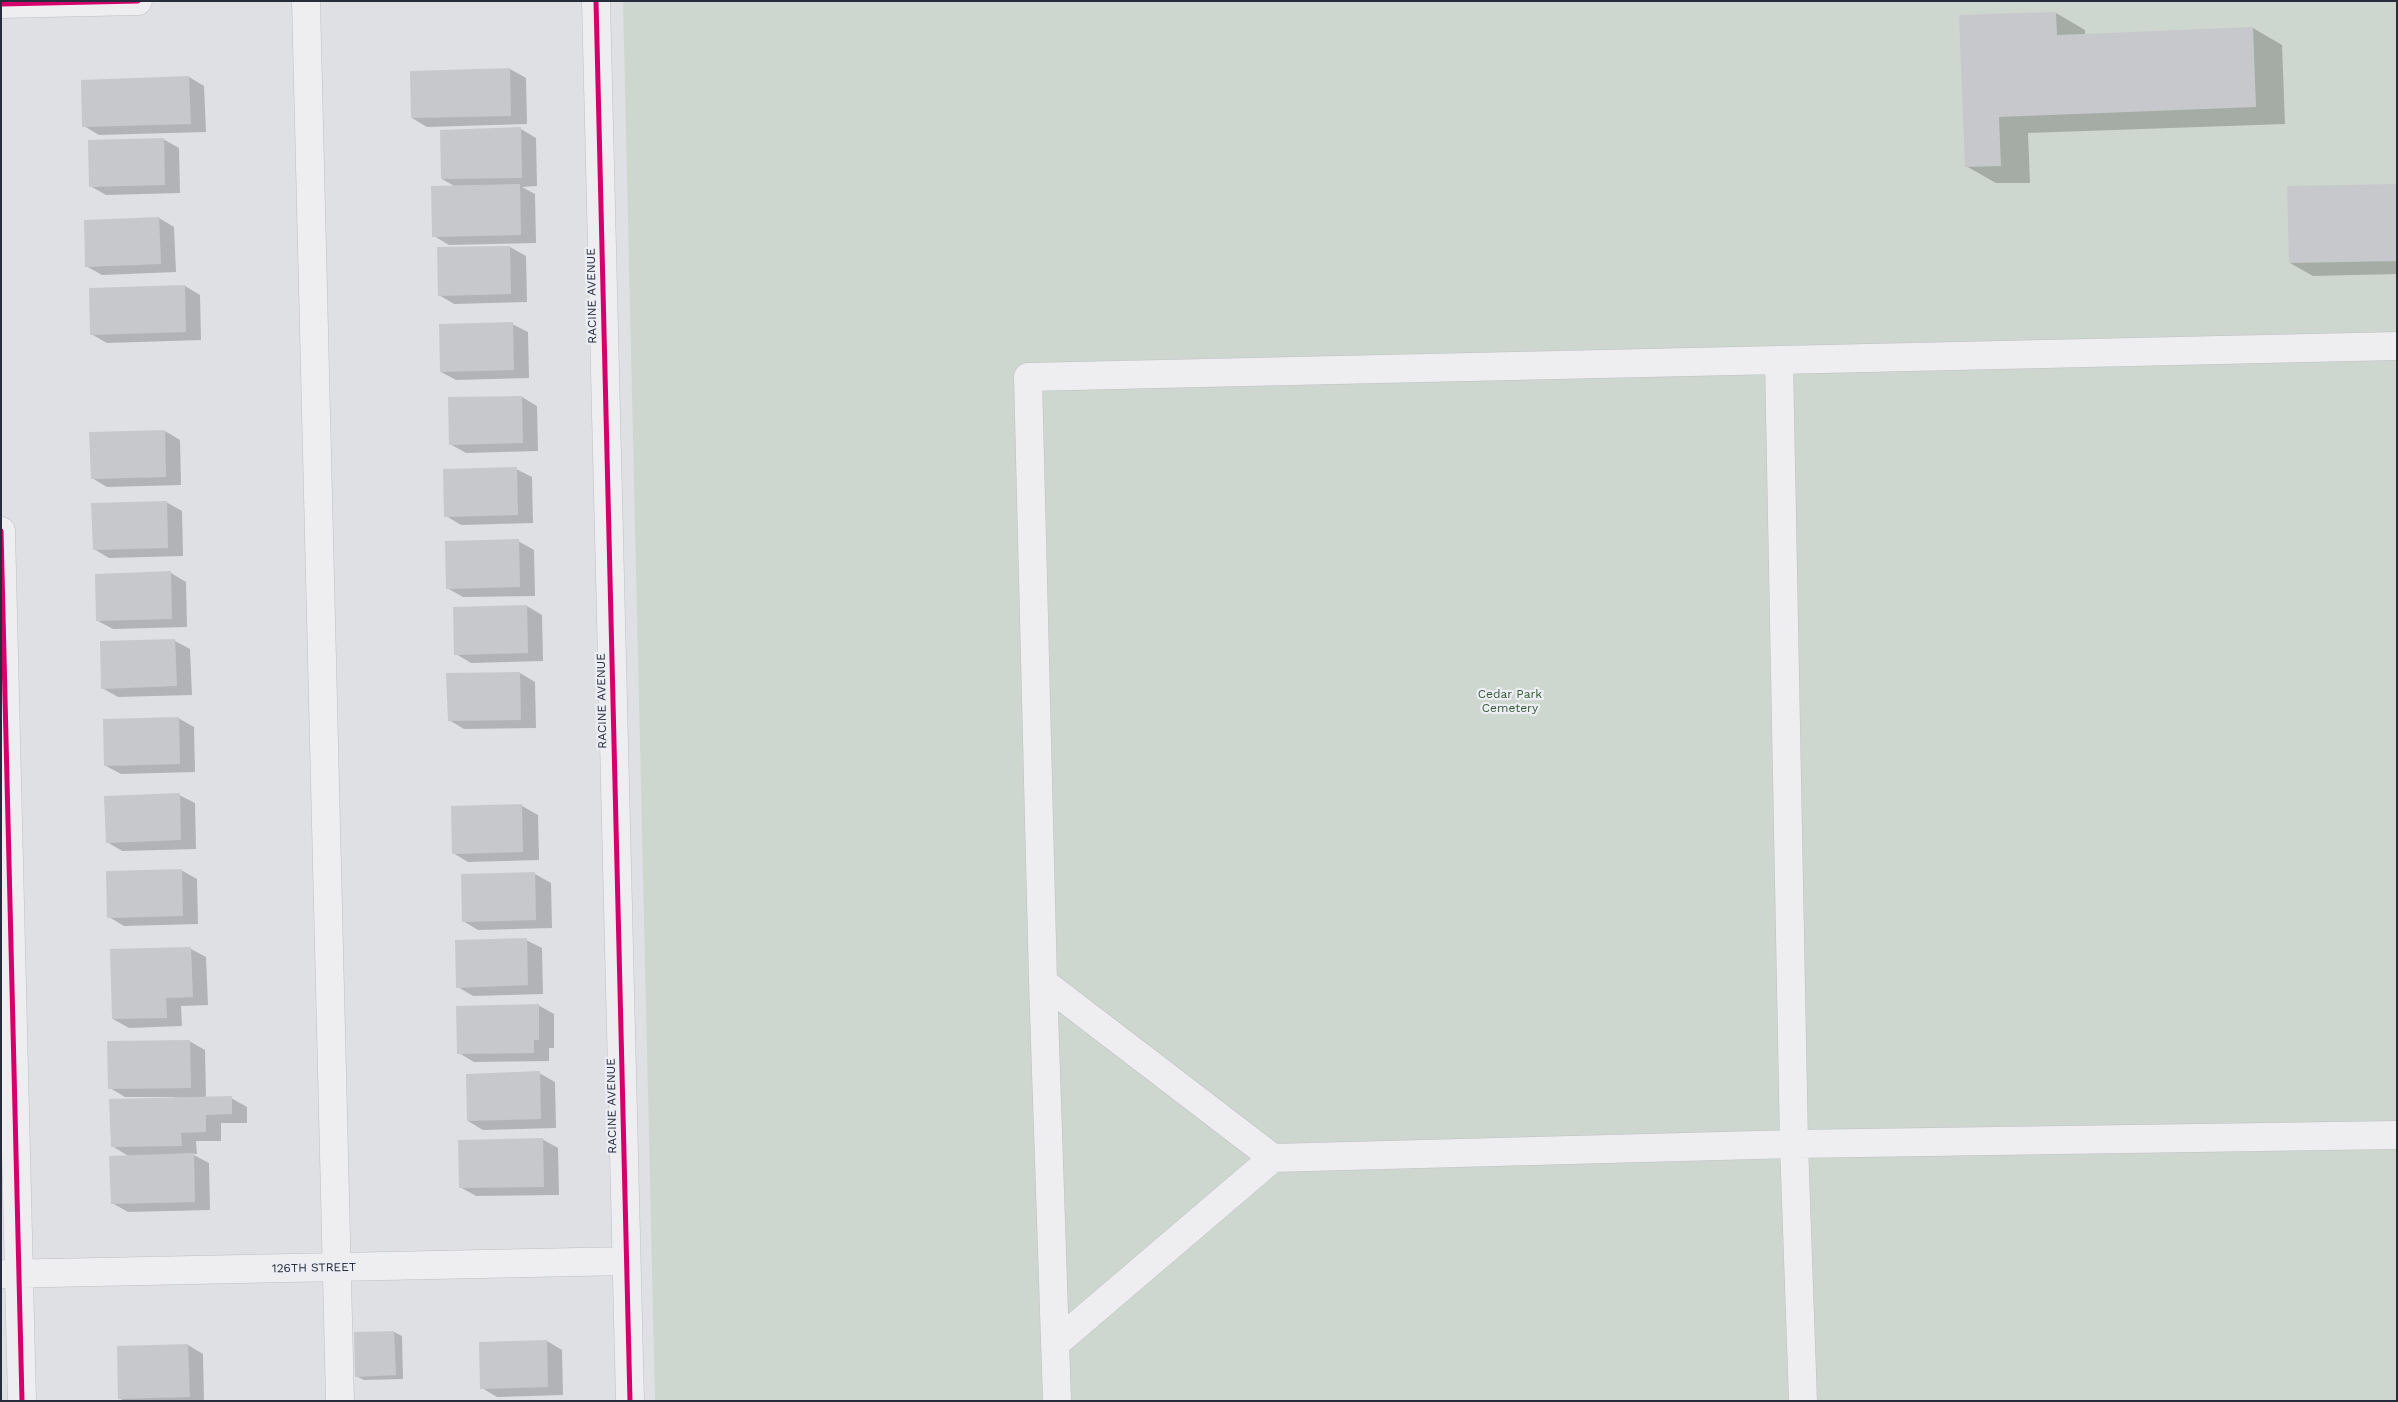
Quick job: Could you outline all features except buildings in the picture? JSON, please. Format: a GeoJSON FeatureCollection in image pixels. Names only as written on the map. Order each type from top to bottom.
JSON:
{"type":"FeatureCollection","features":[{"type":"Feature","properties":{"kind":"street"},"geometry":{"type":"LineString","coordinates":[[1,4],[138,1]]}},
{"type":"Feature","properties":{"kind":"street"},"geometry":{"type":"LineString","coordinates":[[306,1],[340,1401]]}},
{"type":"Feature","properties":{"kind":"street","name":"RACINE AVENUE"},"geometry":{"type":"LineString","coordinates":[[596,1],[630,1401]]}},
{"type":"Feature","properties":{"kind":"street"},"geometry":{"type":"LineString","coordinates":[[1057,1401],[1042,982],[1028,377],[2397,346]]}},
{"type":"Feature","properties":{"kind":"street"},"geometry":{"type":"LineString","coordinates":[[1780,360],[1794,1144],[1802,1401]]}},
{"type":"Feature","properties":{"kind":"street"},"geometry":{"type":"LineString","coordinates":[[1,531],[10,1274],[22,1401]]}},
{"type":"Feature","properties":{"kind":"street"},"geometry":{"type":"LineString","coordinates":[[1042,982],[1273,1158],[1794,1144],[2397,1135]]}},
{"type":"Feature","properties":{"kind":"street"},"geometry":{"type":"LineString","coordinates":[[1056,1343],[1273,1158]]}},
{"type":"Feature","properties":{"kind":"street","name":"126TH STREET"},"geometry":{"type":"LineString","coordinates":[[10,1274],[626,1262]]}},
{"type":"Feature","properties":{"kind":"green space","name":"Cedar Park Cemetery"},"geometry":{"type":"Polygon","coordinates":[[[627,1],[2397,1],[2397,1401],[655,1401],[623,3],[627,1]]]}},
{"type":"Feature","properties":{"kind":"cycle path"},"geometry":{"type":"LineString","coordinates":[[1,4],[138,1]]}},
{"type":"Feature","properties":{"kind":"cycle path"},"geometry":{"type":"LineString","coordinates":[[596,1],[630,1401]]}},
{"type":"Feature","properties":{"kind":"cycle path"},"geometry":{"type":"LineString","coordinates":[[1,531],[22,1401]]}}]}
